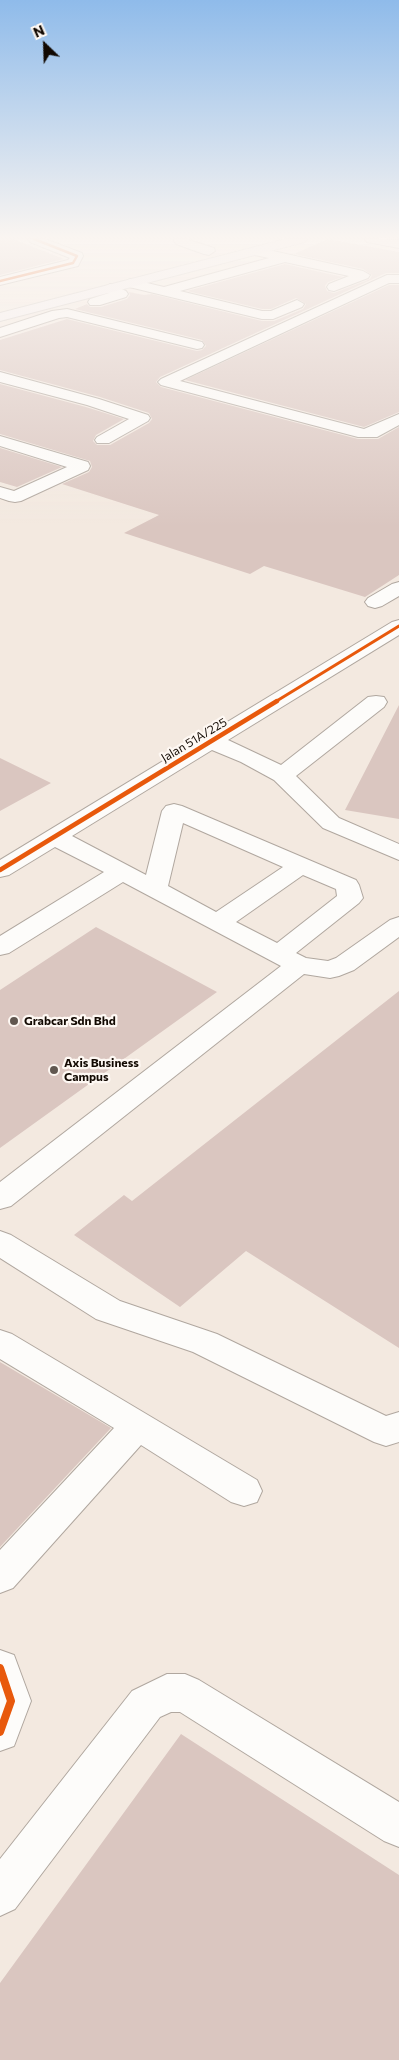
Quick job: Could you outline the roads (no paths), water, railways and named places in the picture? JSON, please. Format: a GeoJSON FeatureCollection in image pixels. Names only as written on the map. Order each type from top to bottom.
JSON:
{"type":"FeatureCollection","features":[{"type":"Feature","properties":{"kind":"street"},"geometry":{"type":"LineString","coordinates":[[157,335],[197,345]]}},
{"type":"Feature","properties":{"kind":"street"},"geometry":{"type":"LineString","coordinates":[[267,335],[166,382],[364,434],[371,434],[399,419]]}},
{"type":"Feature","properties":{"kind":"street"},"geometry":{"type":"LineString","coordinates":[[0,366],[28,370],[62,381]]}},
{"type":"Feature","properties":{"kind":"street"},"geometry":{"type":"LineString","coordinates":[[0,376],[142,418],[103,440]]}},
{"type":"Feature","properties":{"kind":"street"},"geometry":{"type":"LineString","coordinates":[[0,441],[82,466],[16,497],[0,492]]}},
{"type":"Feature","properties":{"kind":"street"},"geometry":{"type":"LineString","coordinates":[[376,602],[399,588]]}},
{"type":"Feature","properties":{"kind":"street","name":"Jalan 51A/225"},"geometry":{"type":"LineString","coordinates":[[0,870],[399,626]]}},
{"type":"Feature","properties":{"kind":"street"},"geometry":{"type":"LineString","coordinates":[[375,641],[399,651]]}},
{"type":"Feature","properties":{"kind":"street"},"geometry":{"type":"LineString","coordinates":[[282,774],[376,702]]}},
{"type":"Feature","properties":{"kind":"street"},"geometry":{"type":"LineString","coordinates":[[211,741],[249,757],[282,774],[330,823],[399,853]]}},
{"type":"Feature","properties":{"kind":"street"},"geometry":{"type":"LineString","coordinates":[[0,1198],[289,959],[350,898],[347,885],[174,811],[155,889]]}},
{"type":"Feature","properties":{"kind":"street"},"geometry":{"type":"LineString","coordinates":[[55,837],[289,959],[330,970],[345,964],[399,925]]}},
{"type":"Feature","properties":{"kind":"street"},"geometry":{"type":"LineString","coordinates":[[218,922],[302,865]]}},
{"type":"Feature","properties":{"kind":"street"},"geometry":{"type":"LineString","coordinates":[[0,947],[122,872]]}},
{"type":"Feature","properties":{"kind":"street"},"geometry":{"type":"LineString","coordinates":[[0,1242],[108,1310],[205,1343],[386,1432],[399,1426]]}},
{"type":"Feature","properties":{"kind":"street"},"geometry":{"type":"LineString","coordinates":[[0,1343],[138,1424],[244,1491]]}},
{"type":"Feature","properties":{"kind":"street"},"geometry":{"type":"LineString","coordinates":[[0,1576],[138,1424]]}},
{"type":"Feature","properties":{"kind":"street"},"geometry":{"type":"LineString","coordinates":[[0,1668],[11,1701],[0,1732]]}},
{"type":"Feature","properties":{"kind":"street"},"geometry":{"type":"LineString","coordinates":[[0,1894],[146,1704],[167,1693],[185,1693],[399,1826]]}},
{"type":"Feature","properties":{"kind":"place","name":"Grabcar Sdn Bhd"},"geometry":{"type":"Point","coordinates":[14,1021]}},
{"type":"Feature","properties":{"kind":"place","name":"Axis Business Campus"},"geometry":{"type":"Point","coordinates":[54,1070]}}]}
